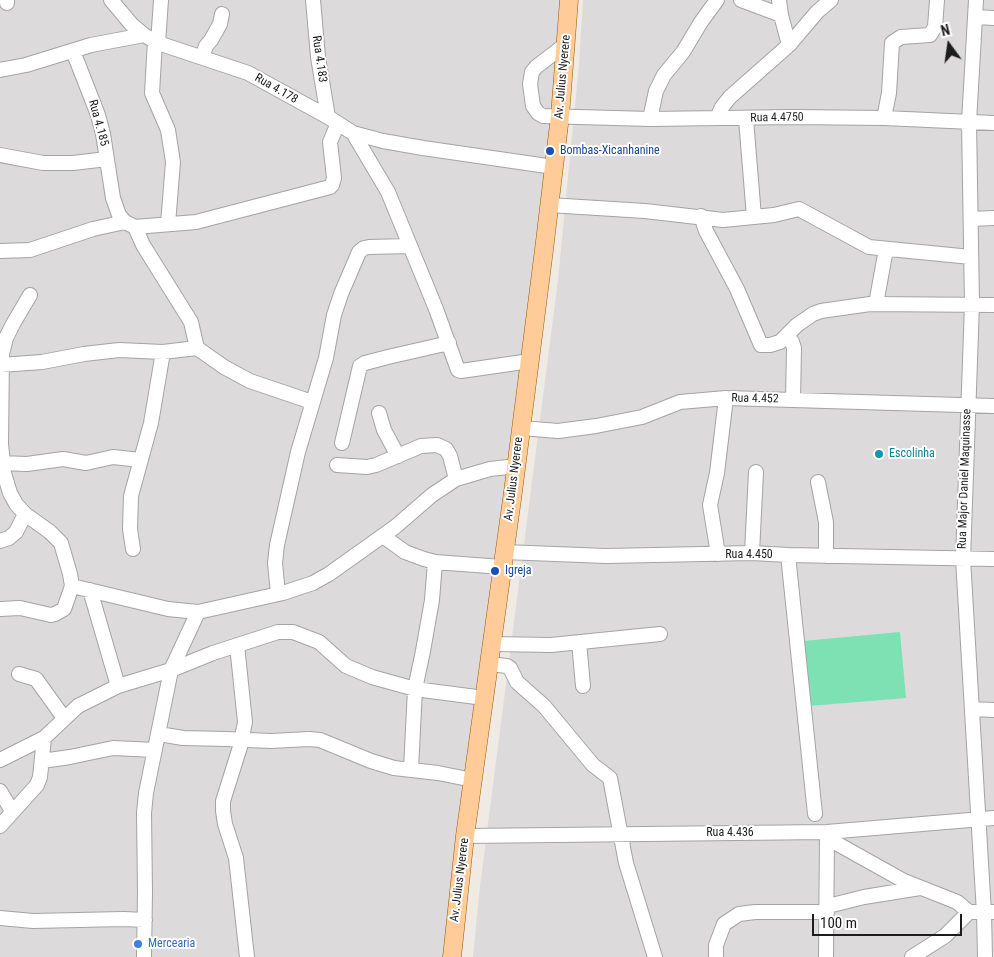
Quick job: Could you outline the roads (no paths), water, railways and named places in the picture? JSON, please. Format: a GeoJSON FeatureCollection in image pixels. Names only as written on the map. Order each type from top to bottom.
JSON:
{"type":"FeatureCollection","features":[{"type":"Feature","properties":{"kind":"main road","name":"Av. Julius Nyerere"},"geometry":{"type":"LineString","coordinates":[[452,957],[465,836],[517,466],[554,167],[569,0]]}},
{"type":"Feature","properties":{"kind":"street"},"geometry":{"type":"LineString","coordinates":[[111,0],[132,24],[152,39]]}},
{"type":"Feature","properties":{"kind":"street"},"geometry":{"type":"LineString","coordinates":[[162,0],[152,39],[152,93],[168,130],[173,162],[168,224]]}},
{"type":"Feature","properties":{"kind":"street","name":"Rua 4.183"},"geometry":{"type":"LineString","coordinates":[[313,0],[318,57],[333,120]]}},
{"type":"Feature","properties":{"kind":"street"},"geometry":{"type":"LineString","coordinates":[[650,119],[656,91],[664,75],[683,52],[717,0]]}},
{"type":"Feature","properties":{"kind":"street"},"geometry":{"type":"LineString","coordinates":[[741,0],[781,15]]}},
{"type":"Feature","properties":{"kind":"street"},"geometry":{"type":"LineString","coordinates":[[779,0],[789,46]]}},
{"type":"Feature","properties":{"kind":"street"},"geometry":{"type":"LineString","coordinates":[[717,118],[722,107],[730,97],[789,46],[818,12],[831,0]]}},
{"type":"Feature","properties":{"kind":"street"},"geometry":{"type":"LineString","coordinates":[[884,118],[889,93],[892,43],[901,37],[930,35],[936,16],[936,0]]}},
{"type":"Feature","properties":{"kind":"street","name":"Rua Major Daniel Maquinasse"},"geometry":{"type":"LineString","coordinates":[[976,0],[969,122],[972,304],[963,559],[979,819],[989,912],[985,957]]}},
{"type":"Feature","properties":{"kind":"street"},"geometry":{"type":"LineString","coordinates":[[202,57],[206,46],[220,24],[222,14]]}},
{"type":"Feature","properties":{"kind":"street"},"geometry":{"type":"LineString","coordinates":[[975,17],[994,18]]}},
{"type":"Feature","properties":{"kind":"street","name":"Rua 4.178"},"geometry":{"type":"LineString","coordinates":[[0,70],[8,70],[92,45],[152,39],[248,73],[353,133],[422,148],[554,167]]}},
{"type":"Feature","properties":{"kind":"street","name":"Rua 4.4750"},"geometry":{"type":"LineString","coordinates":[[566,44],[536,67],[530,78],[533,106],[543,116],[650,119],[884,118],[994,122]]}},
{"type":"Feature","properties":{"kind":"street","name":"Rua 4.185"},"geometry":{"type":"LineString","coordinates":[[73,52],[98,115],[113,198],[119,215],[130,225],[191,322],[197,348]]}},
{"type":"Feature","properties":{"kind":"street"},"geometry":{"type":"LineString","coordinates":[[746,119],[754,218]]}},
{"type":"Feature","properties":{"kind":"street"},"geometry":{"type":"LineString","coordinates":[[0,251],[30,250],[93,229],[196,222],[330,187],[334,178],[330,142],[333,120]]}},
{"type":"Feature","properties":{"kind":"street"},"geometry":{"type":"LineString","coordinates":[[353,133],[388,192],[459,371],[530,361]]}},
{"type":"Feature","properties":{"kind":"street"},"geometry":{"type":"LineString","coordinates":[[0,154],[51,163],[87,162],[107,159]]}},
{"type":"Feature","properties":{"kind":"street"},"geometry":{"type":"LineString","coordinates":[[549,205],[645,210],[723,220],[754,218],[799,209],[869,247],[971,257]]}},
{"type":"Feature","properties":{"kind":"street"},"geometry":{"type":"LineString","coordinates":[[701,216],[706,231],[737,289],[761,346],[775,344],[813,314],[852,306],[876,304],[994,305]]}},
{"type":"Feature","properties":{"kind":"street"},"geometry":{"type":"LineString","coordinates":[[971,220],[994,218]]}},
{"type":"Feature","properties":{"kind":"street"},"geometry":{"type":"LineString","coordinates":[[278,594],[275,563],[277,545],[298,452],[326,358],[337,305],[359,252],[369,247],[410,246]]}},
{"type":"Feature","properties":{"kind":"street"},"geometry":{"type":"LineString","coordinates":[[876,304],[886,249]]}},
{"type":"Feature","properties":{"kind":"street"},"geometry":{"type":"LineString","coordinates":[[0,609],[20,608],[51,615],[55,614],[64,609],[72,586],[61,543],[50,532],[25,514],[16,504],[10,493],[2,463],[2,354],[6,338],[30,295]]}},
{"type":"Feature","properties":{"kind":"street"},"geometry":{"type":"LineString","coordinates":[[787,336],[794,348],[793,399]]}},
{"type":"Feature","properties":{"kind":"street"},"geometry":{"type":"LineString","coordinates":[[342,443],[360,366],[388,357],[449,343]]}},
{"type":"Feature","properties":{"kind":"street"},"geometry":{"type":"LineString","coordinates":[[1,365],[42,362],[119,350],[162,352],[197,348],[224,367],[250,381],[312,402]]}},
{"type":"Feature","properties":{"kind":"street"},"geometry":{"type":"LineString","coordinates":[[133,549],[130,529],[131,496],[150,423],[162,352]]}},
{"type":"Feature","properties":{"kind":"street"},"geometry":{"type":"LineString","coordinates":[[718,554],[710,505],[717,473],[726,398]]}},
{"type":"Feature","properties":{"kind":"street","name":"Rua 4.452"},"geometry":{"type":"LineString","coordinates":[[521,428],[558,432],[642,417],[680,402],[726,398],[994,406]]}},
{"type":"Feature","properties":{"kind":"street"},"geometry":{"type":"LineString","coordinates":[[378,414],[398,456]]}},
{"type":"Feature","properties":{"kind":"street"},"geometry":{"type":"LineString","coordinates":[[337,465],[376,465],[421,446],[437,445],[443,447],[450,456],[456,479]]}},
{"type":"Feature","properties":{"kind":"street"},"geometry":{"type":"LineString","coordinates":[[2,463],[28,464],[63,459],[86,463],[113,457],[141,460]]}},
{"type":"Feature","properties":{"kind":"street"},"geometry":{"type":"LineString","coordinates":[[72,586],[168,609],[198,612],[299,589],[330,574],[383,536],[432,495],[456,479],[490,469],[517,466]]}},
{"type":"Feature","properties":{"kind":"street"},"geometry":{"type":"LineString","coordinates":[[752,553],[756,472]]}},
{"type":"Feature","properties":{"kind":"street"},"geometry":{"type":"LineString","coordinates":[[818,482],[826,522],[826,556]]}},
{"type":"Feature","properties":{"kind":"street"},"geometry":{"type":"LineString","coordinates":[[0,541],[9,538],[16,532],[25,514]]}},
{"type":"Feature","properties":{"kind":"street","name":"Rua 4.450"},"geometry":{"type":"LineString","coordinates":[[383,536],[404,552],[436,562],[752,553],[994,559]]}},
{"type":"Feature","properties":{"kind":"street"},"geometry":{"type":"LineString","coordinates":[[788,555],[815,814]]}},
{"type":"Feature","properties":{"kind":"street"},"geometry":{"type":"LineString","coordinates":[[411,769],[415,689],[432,600],[436,562]]}},
{"type":"Feature","properties":{"kind":"street"},"geometry":{"type":"LineString","coordinates":[[90,590],[118,686]]}},
{"type":"Feature","properties":{"kind":"street"},"geometry":{"type":"LineString","coordinates":[[144,957],[144,813],[146,793],[171,670],[198,612]]}},
{"type":"Feature","properties":{"kind":"street"},"geometry":{"type":"LineString","coordinates":[[0,760],[44,738],[78,706],[118,686],[171,670],[278,632],[293,632],[319,642],[346,666],[356,671],[415,689],[484,698]]}},
{"type":"Feature","properties":{"kind":"street"},"geometry":{"type":"LineString","coordinates":[[492,644],[527,646],[660,634]]}},
{"type":"Feature","properties":{"kind":"street"},"geometry":{"type":"LineString","coordinates":[[579,642],[582,686]]}},
{"type":"Feature","properties":{"kind":"street"},"geometry":{"type":"LineString","coordinates":[[237,645],[245,722],[242,740],[224,801],[224,811],[225,824],[236,858],[247,957]]}},
{"type":"Feature","properties":{"kind":"street"},"geometry":{"type":"LineString","coordinates":[[489,664],[510,668],[517,682],[544,706],[593,765],[610,778],[633,887],[655,957]]}},
{"type":"Feature","properties":{"kind":"street"},"geometry":{"type":"LineString","coordinates":[[19,674],[36,679],[64,718]]}},
{"type":"Feature","properties":{"kind":"street"},"geometry":{"type":"LineString","coordinates":[[972,709],[994,710]]}},
{"type":"Feature","properties":{"kind":"street"},"geometry":{"type":"LineString","coordinates":[[159,734],[183,738],[272,741],[320,740],[371,761],[394,768],[411,769],[473,780]]}},
{"type":"Feature","properties":{"kind":"street"},"geometry":{"type":"LineString","coordinates":[[0,826],[37,785],[40,777],[44,738]]}},
{"type":"Feature","properties":{"kind":"street"},"geometry":{"type":"LineString","coordinates":[[42,761],[113,748],[155,750]]}},
{"type":"Feature","properties":{"kind":"street"},"geometry":{"type":"LineString","coordinates":[[0,790],[12,811]]}},
{"type":"Feature","properties":{"kind":"street","name":"Rua 4.436"},"geometry":{"type":"LineString","coordinates":[[465,836],[621,833],[827,835],[994,818]]}},
{"type":"Feature","properties":{"kind":"street"},"geometry":{"type":"LineString","coordinates":[[827,835],[882,870],[920,888],[957,902],[969,912],[989,912]]}},
{"type":"Feature","properties":{"kind":"street"},"geometry":{"type":"LineString","coordinates":[[826,957],[828,908],[827,835]]}},
{"type":"Feature","properties":{"kind":"street"},"geometry":{"type":"LineString","coordinates":[[716,957],[716,946],[724,924],[739,914],[828,908],[864,897],[920,888]]}},
{"type":"Feature","properties":{"kind":"street"},"geometry":{"type":"LineString","coordinates":[[912,957],[945,936],[969,912]]}},
{"type":"Feature","properties":{"kind":"street"},"geometry":{"type":"LineString","coordinates":[[0,918],[34,921],[144,920]]}},
{"type":"Feature","properties":{"kind":"place","name":"Bombas-Xicanhanine"},"geometry":{"type":"Point","coordinates":[550,151]}},
{"type":"Feature","properties":{"kind":"place","name":"Escolinha"},"geometry":{"type":"Point","coordinates":[879,454]}},
{"type":"Feature","properties":{"kind":"place","name":"Igreja"},"geometry":{"type":"Point","coordinates":[495,571]}},
{"type":"Feature","properties":{"kind":"place","name":"Mercearia"},"geometry":{"type":"Point","coordinates":[138,944]}}]}
